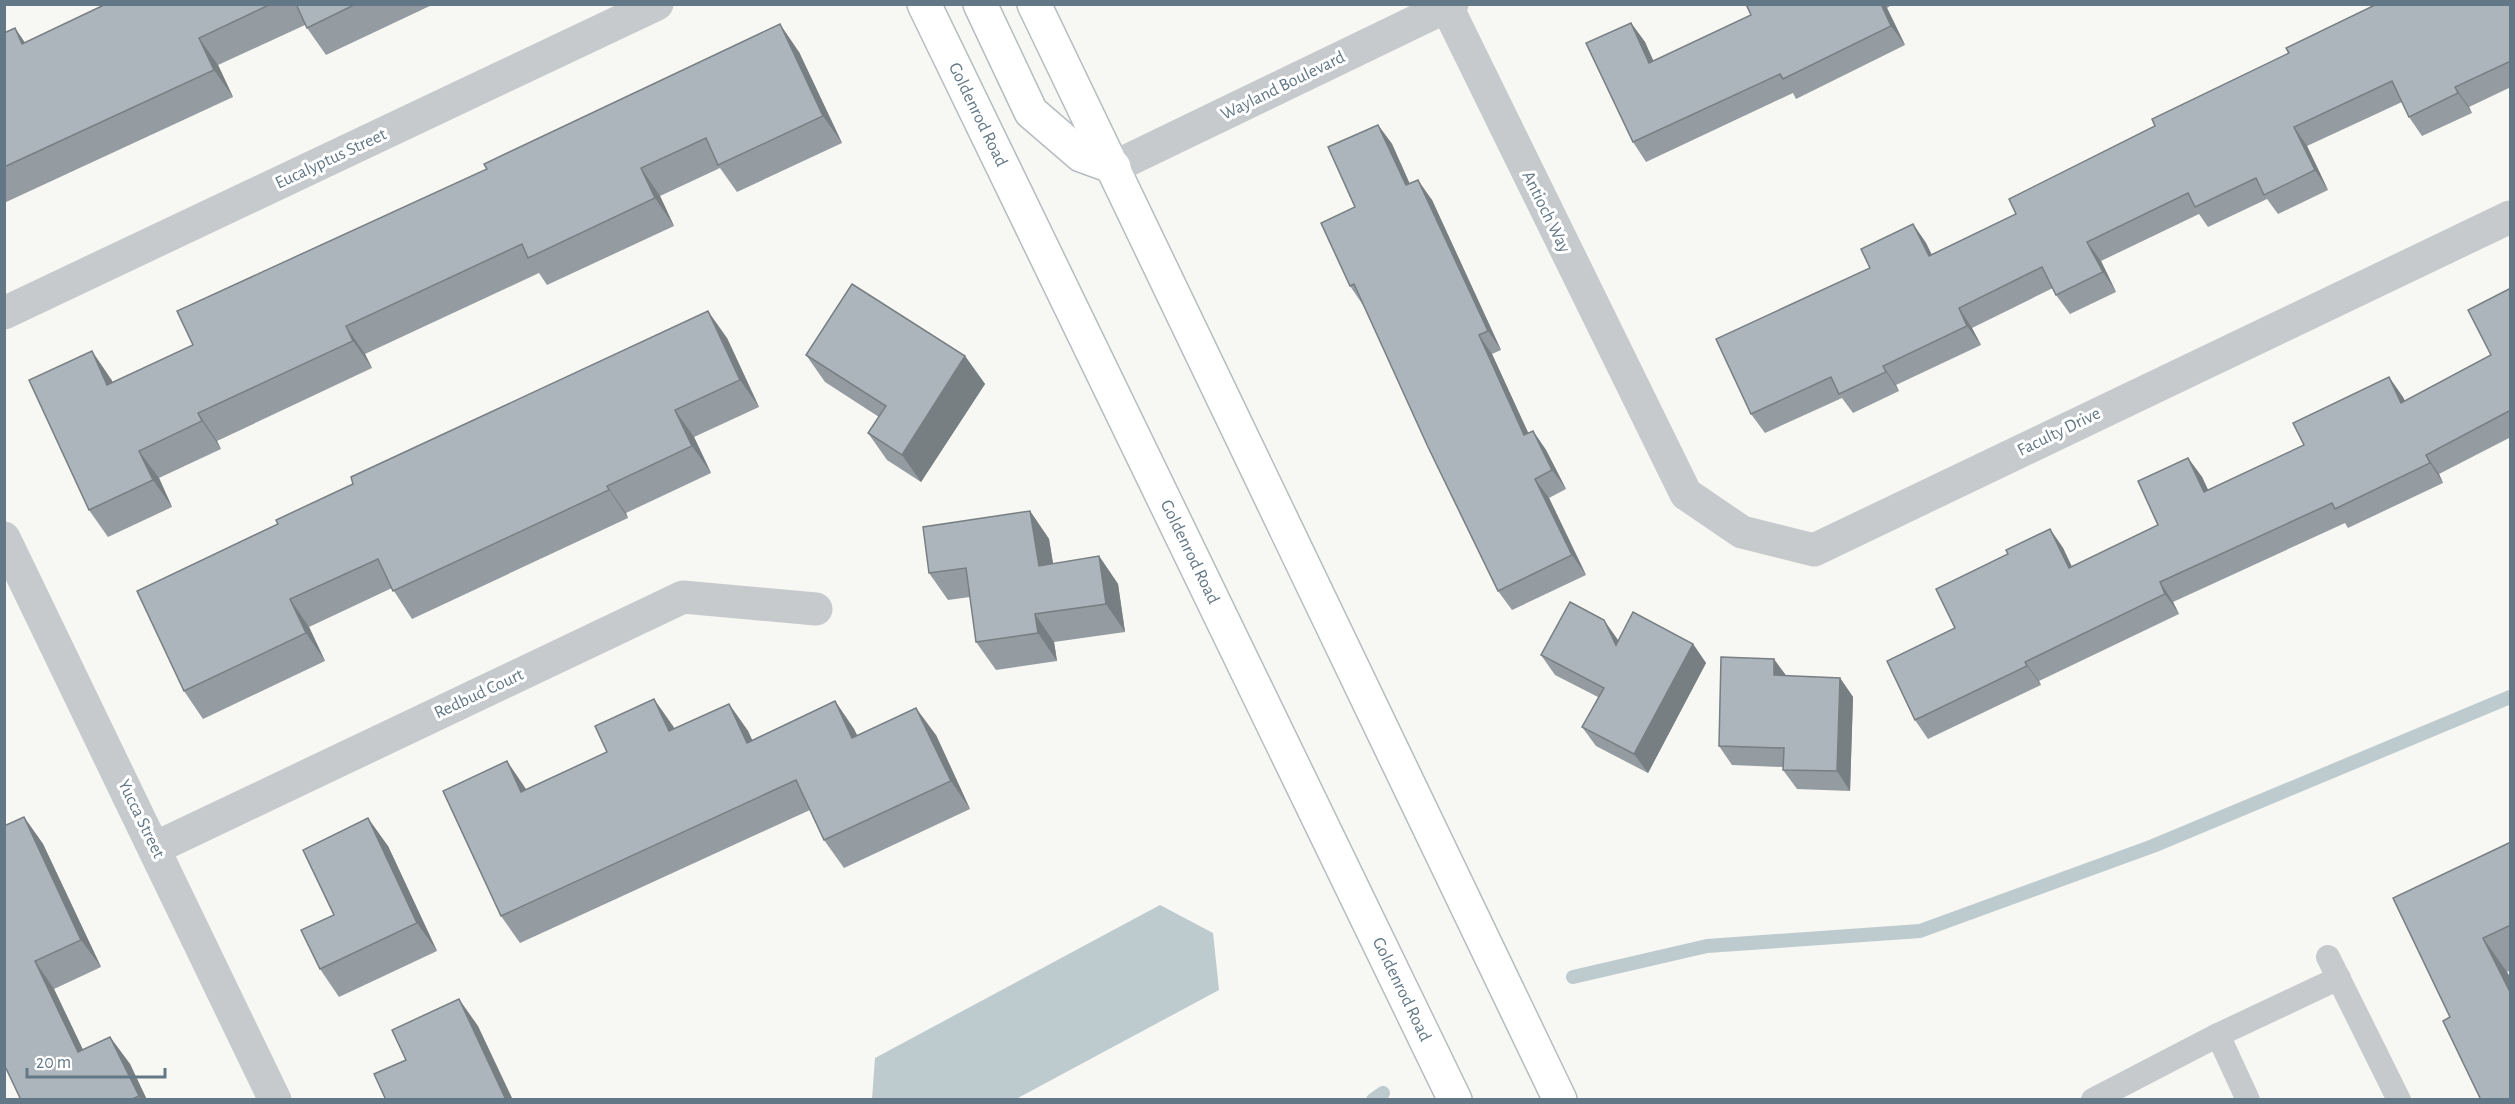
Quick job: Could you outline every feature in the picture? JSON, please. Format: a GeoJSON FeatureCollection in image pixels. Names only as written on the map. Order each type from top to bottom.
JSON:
{"type":"FeatureCollection","features":[{"type":"Feature","properties":{"kind":"main road","name":"Goldenrod Road"},"geometry":{"type":"LineString","coordinates":[[924,4],[1455,1100]]}},
{"type":"Feature","properties":{"kind":"main road"},"geometry":{"type":"LineString","coordinates":[[980,4],[1031,112],[1081,155],[1114,167]]}},
{"type":"Feature","properties":{"kind":"main road"},"geometry":{"type":"LineString","coordinates":[[1034,4],[1560,1100]]}},
{"type":"Feature","properties":{"kind":"street","name":"Eucalyptus Street"},"geometry":{"type":"LineString","coordinates":[[4,313],[657,4]]}},
{"type":"Feature","properties":{"kind":"street","name":"Wayland Boulevard"},"geometry":{"type":"LineString","coordinates":[[1114,167],[1449,6]]}},
{"type":"Feature","properties":{"kind":"street","name":"Antioch Way"},"geometry":{"type":"LineString","coordinates":[[1449,6],[1646,417]]}},
{"type":"Feature","properties":{"kind":"street","name":"Faculty Drive"},"geometry":{"type":"LineString","coordinates":[[1646,417],[1686,494],[1742,531],[1814,550],[2511,217]]}},
{"type":"Feature","properties":{"kind":"street","name":"Yucca Street"},"geometry":{"type":"LineString","coordinates":[[4,538],[275,1100]]}},
{"type":"Feature","properties":{"kind":"street","name":"Redbud Court"},"geometry":{"type":"LineString","coordinates":[[155,848],[682,597],[816,609]]}},
{"type":"Feature","properties":{"kind":"lane"},"geometry":{"type":"LineString","coordinates":[[2093,1100],[2218,1035],[2333,968],[2399,1100]]}},
{"type":"Feature","properties":{"kind":"lane"},"geometry":{"type":"LineString","coordinates":[[2218,1035],[2248,1100]]}},
{"type":"Feature","properties":{"kind":"shaded area"},"geometry":{"type":"Polygon","coordinates":[[[1160,905],[1213,933],[1219,990],[1016,1099],[872,1099],[875,1058],[1160,905]]]}},
{"type":"Feature","properties":{"kind":"building"},"geometry":{"type":"Polygon","coordinates":[[[106,4],[271,4],[199,38],[214,70],[4,167],[4,33],[15,28],[22,44],[106,4]]]}},
{"type":"Feature","properties":{"kind":"building"},"geometry":{"type":"Polygon","coordinates":[[[296,4],[356,4],[307,28],[296,4]]]}},
{"type":"Feature","properties":{"kind":"building"},"geometry":{"type":"Polygon","coordinates":[[[1746,4],[1881,4],[1891,26],[1783,79],[1780,74],[1633,142],[1586,43],[1631,23],[1649,63],[1751,15],[1746,4]]]}},
{"type":"Feature","properties":{"kind":"building"},"geometry":{"type":"Polygon","coordinates":[[[2377,4],[2511,4],[2511,61],[2455,87],[2458,93],[2409,117],[2392,81],[2294,127],[2315,170],[2264,195],[2256,178],[2195,207],[2188,193],[2087,242],[2103,272],[2056,295],[2042,267],[1959,308],[1967,326],[1883,366],[1886,372],[1839,394],[1831,377],[1751,414],[1716,339],[1870,268],[1861,249],[1913,224],[1929,256],[2016,214],[2009,199],[2155,126],[2152,119],[2289,53],[2286,48],[2377,4]]]}},
{"type":"Feature","properties":{"kind":"building"},"geometry":{"type":"Polygon","coordinates":[[[780,24],[823,116],[718,165],[706,138],[641,168],[655,198],[528,258],[522,244],[346,326],[353,341],[198,413],[202,421],[139,451],[153,480],[89,510],[29,380],[92,351],[107,385],[193,345],[177,311],[487,169],[484,164],[780,24]]]}},
{"type":"Feature","properties":{"kind":"building"},"geometry":{"type":"Polygon","coordinates":[[[1378,125],[1406,185],[1418,180],[1488,331],[1479,335],[1524,435],[1533,431],[1552,470],[1535,479],[1572,555],[1498,591],[1428,447],[1354,284],[1350,286],[1321,223],[1355,207],[1328,147],[1378,125]]]}},
{"type":"Feature","properties":{"kind":"building"},"geometry":{"type":"Polygon","coordinates":[[[852,284],[965,356],[902,455],[868,433],[886,406],[806,355],[852,284]]]}},
{"type":"Feature","properties":{"kind":"building"},"geometry":{"type":"Polygon","coordinates":[[[2511,288],[2511,410],[2426,455],[2430,463],[2335,509],[2332,503],[2160,582],[2165,594],[2025,662],[2027,666],[1915,720],[1887,661],[1955,628],[1936,589],[2008,554],[2006,550],[2050,529],[2069,568],[2158,525],[2138,481],[2188,458],[2204,492],[2304,445],[2293,423],[2389,377],[2401,403],[2491,355],[2468,310],[2511,288]]]}},
{"type":"Feature","properties":{"kind":"building"},"geometry":{"type":"Polygon","coordinates":[[[708,311],[740,380],[675,410],[692,446],[607,486],[609,490],[393,591],[378,559],[290,599],[306,633],[184,691],[137,591],[278,524],[276,520],[353,484],[351,477],[708,311]]]}},
{"type":"Feature","properties":{"kind":"building"},"geometry":{"type":"Polygon","coordinates":[[[1030,511],[1039,566],[1099,556],[1106,604],[1035,614],[1038,633],[976,642],[966,568],[929,573],[923,527],[1030,511]]]}},
{"type":"Feature","properties":{"kind":"building"},"geometry":{"type":"Polygon","coordinates":[[[1570,602],[1604,620],[1616,645],[1633,612],[1693,644],[1634,754],[1582,727],[1604,688],[1541,655],[1570,602]]]}},
{"type":"Feature","properties":{"kind":"building"},"geometry":{"type":"Polygon","coordinates":[[[1721,657],[1774,659],[1774,675],[1840,678],[1837,771],[1783,770],[1784,748],[1719,746],[1721,657]]]}},
{"type":"Feature","properties":{"kind":"building"},"geometry":{"type":"Polygon","coordinates":[[[654,699],[669,731],[729,704],[747,743],[835,701],[852,738],[916,708],[951,781],[824,840],[796,780],[501,916],[443,791],[507,761],[521,792],[607,752],[595,726],[654,699]]]}},
{"type":"Feature","properties":{"kind":"building"},"geometry":{"type":"Polygon","coordinates":[[[24,817],[81,940],[35,961],[78,1052],[110,1037],[139,1096],[130,1100],[21,1100],[4,1064],[4,826],[24,817]]]}},
{"type":"Feature","properties":{"kind":"building"},"geometry":{"type":"Polygon","coordinates":[[[368,818],[417,923],[320,969],[301,930],[334,915],[303,850],[368,818]]]}},
{"type":"Feature","properties":{"kind":"building"},"geometry":{"type":"Polygon","coordinates":[[[2511,842],[2511,925],[2483,938],[2511,994],[2511,1100],[2481,1100],[2443,1021],[2450,1017],[2393,898],[2511,842]]]}},
{"type":"Feature","properties":{"kind":"building"},"geometry":{"type":"Polygon","coordinates":[[[459,999],[506,1100],[386,1100],[374,1074],[406,1060],[392,1030],[459,999]]]}},
{"type":"Feature","properties":{"kind":"waterway"},"geometry":{"type":"LineString","coordinates":[[1573,977],[1707,946],[1920,931],[2153,846],[2510,697]]}},
{"type":"Feature","properties":{"kind":"waterway"},"geometry":{"type":"LineString","coordinates":[[1373,1100],[1383,1093]]}}]}
